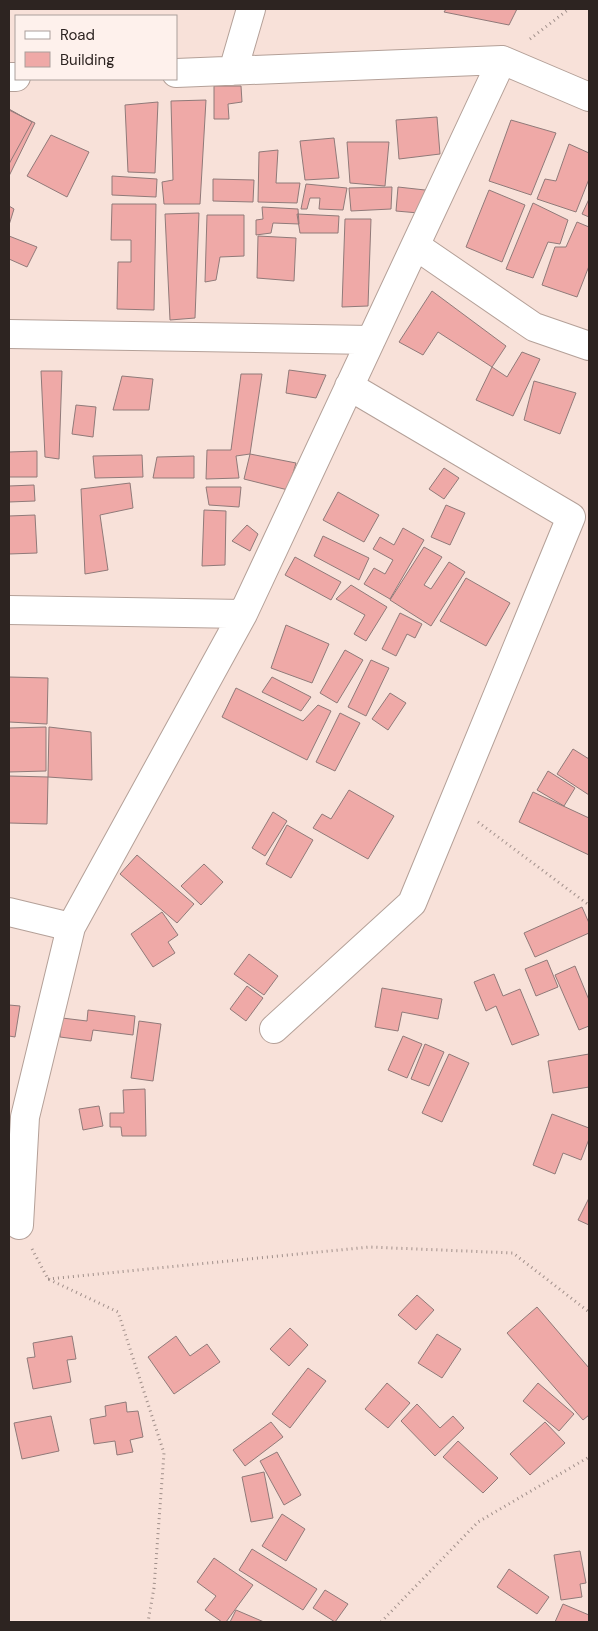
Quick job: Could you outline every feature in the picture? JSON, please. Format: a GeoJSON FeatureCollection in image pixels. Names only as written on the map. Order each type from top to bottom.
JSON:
{"type":"FeatureCollection","features":[{"type":"Feature","properties":{"kind":"street"},"geometry":{"type":"LineString","coordinates":[[234,71],[251,9]]}},
{"type":"Feature","properties":{"kind":"street"},"geometry":{"type":"LineString","coordinates":[[19,1226],[25,1117],[71,927],[243,614],[502,60]]}},
{"type":"Feature","properties":{"kind":"street"},"geometry":{"type":"LineString","coordinates":[[178,73],[502,60],[589,97]]}},
{"type":"Feature","properties":{"kind":"street"},"geometry":{"type":"LineString","coordinates":[[416,246],[534,327],[589,346]]}},
{"type":"Feature","properties":{"kind":"street"},"geometry":{"type":"LineString","coordinates":[[9,334],[371,340]]}},
{"type":"Feature","properties":{"kind":"street"},"geometry":{"type":"LineString","coordinates":[[274,1028],[412,902],[571,517],[350,386]]}},
{"type":"Feature","properties":{"kind":"street"},"geometry":{"type":"LineString","coordinates":[[9,610],[243,614]]}},
{"type":"Feature","properties":{"kind":"street"},"geometry":{"type":"LineString","coordinates":[[9,912],[71,927]]}},
{"type":"Feature","properties":{"kind":"path"},"geometry":{"type":"LineString","coordinates":[[502,60],[569,9]]}},
{"type":"Feature","properties":{"kind":"path"},"geometry":{"type":"LineString","coordinates":[[453,803],[589,905]]}},
{"type":"Feature","properties":{"kind":"path"},"geometry":{"type":"LineString","coordinates":[[19,1226],[48,1279],[118,1312],[164,1453],[154,1588],[148,1622]]}},
{"type":"Feature","properties":{"kind":"path"},"geometry":{"type":"LineString","coordinates":[[48,1279],[369,1247],[513,1253],[589,1312]]}},
{"type":"Feature","properties":{"kind":"path"},"geometry":{"type":"LineString","coordinates":[[381,1622],[478,1522],[589,1457]]}},
{"type":"Feature","properties":{"kind":"building"},"geometry":{"type":"Polygon","coordinates":[[[446,9],[517,9],[509,25],[444,12],[446,9]]]}},
{"type":"Feature","properties":{"kind":"building"},"geometry":{"type":"Polygon","coordinates":[[[214,86],[241,86],[242,102],[228,104],[229,119],[214,119],[214,86]]]}},
{"type":"Feature","properties":{"kind":"building"},"geometry":{"type":"Polygon","coordinates":[[[206,100],[200,204],[164,204],[162,182],[173,180],[171,101],[206,100]]]}},
{"type":"Feature","properties":{"kind":"building"},"geometry":{"type":"Polygon","coordinates":[[[158,102],[155,173],[128,172],[125,105],[158,102]]]}},
{"type":"Feature","properties":{"kind":"building"},"geometry":{"type":"Polygon","coordinates":[[[9,109],[32,122],[9,164],[9,109]]]}},
{"type":"Feature","properties":{"kind":"building"},"geometry":{"type":"Polygon","coordinates":[[[9,110],[35,123],[9,176],[9,110]]]}},
{"type":"Feature","properties":{"kind":"building"},"geometry":{"type":"Polygon","coordinates":[[[437,117],[440,154],[399,159],[396,120],[437,117]]]}},
{"type":"Feature","properties":{"kind":"building"},"geometry":{"type":"Polygon","coordinates":[[[511,120],[556,133],[531,195],[489,181],[511,120]]]}},
{"type":"Feature","properties":{"kind":"building"},"geometry":{"type":"Polygon","coordinates":[[[51,135],[89,152],[67,197],[27,176],[51,135]]]}},
{"type":"Feature","properties":{"kind":"building"},"geometry":{"type":"Polygon","coordinates":[[[334,138],[339,178],[305,180],[300,141],[334,138]]]}},
{"type":"Feature","properties":{"kind":"building"},"geometry":{"type":"Polygon","coordinates":[[[347,142],[389,142],[385,186],[350,183],[347,142]]]}},
{"type":"Feature","properties":{"kind":"building"},"geometry":{"type":"Polygon","coordinates":[[[569,144],[589,153],[589,179],[576,212],[537,199],[545,179],[556,181],[569,144]]]}},
{"type":"Feature","properties":{"kind":"building"},"geometry":{"type":"Polygon","coordinates":[[[278,150],[276,183],[300,183],[297,203],[258,202],[259,152],[278,150]]]}},
{"type":"Feature","properties":{"kind":"building"},"geometry":{"type":"Polygon","coordinates":[[[112,176],[157,179],[156,197],[112,195],[112,176]]]}},
{"type":"Feature","properties":{"kind":"building"},"geometry":{"type":"Polygon","coordinates":[[[213,179],[254,180],[253,202],[213,201],[213,179]]]}},
{"type":"Feature","properties":{"kind":"building"},"geometry":{"type":"Polygon","coordinates":[[[306,184],[347,188],[343,210],[319,209],[320,198],[310,198],[307,209],[301,209],[306,184]]]}},
{"type":"Feature","properties":{"kind":"building"},"geometry":{"type":"Polygon","coordinates":[[[392,187],[391,209],[351,211],[349,188],[392,187]]]}},
{"type":"Feature","properties":{"kind":"building"},"geometry":{"type":"Polygon","coordinates":[[[398,187],[434,191],[430,214],[396,211],[398,187]]]}},
{"type":"Feature","properties":{"kind":"building"},"geometry":{"type":"Polygon","coordinates":[[[489,190],[525,205],[502,262],[466,247],[489,190]]]}},
{"type":"Feature","properties":{"kind":"building"},"geometry":{"type":"Polygon","coordinates":[[[589,199],[589,217],[582,214],[589,199]]]}},
{"type":"Feature","properties":{"kind":"building"},"geometry":{"type":"Polygon","coordinates":[[[533,203],[568,220],[560,244],[548,242],[533,278],[506,269],[533,203]]]}},
{"type":"Feature","properties":{"kind":"building"},"geometry":{"type":"Polygon","coordinates":[[[112,204],[156,204],[154,310],[117,309],[118,262],[131,262],[131,240],[111,240],[112,204]]]}},
{"type":"Feature","properties":{"kind":"building"},"geometry":{"type":"Polygon","coordinates":[[[9,206],[14,209],[9,225],[9,206]]]}},
{"type":"Feature","properties":{"kind":"building"},"geometry":{"type":"Polygon","coordinates":[[[262,207],[298,209],[299,224],[273,223],[271,233],[256,235],[256,220],[263,219],[262,207]]]}},
{"type":"Feature","properties":{"kind":"building"},"geometry":{"type":"Polygon","coordinates":[[[199,213],[195,318],[170,320],[165,214],[199,213]]]}},
{"type":"Feature","properties":{"kind":"building"},"geometry":{"type":"Polygon","coordinates":[[[297,214],[339,216],[338,233],[300,233],[297,214]]]}},
{"type":"Feature","properties":{"kind":"building"},"geometry":{"type":"Polygon","coordinates":[[[207,215],[244,215],[244,256],[220,257],[216,280],[205,282],[207,215]]]}},
{"type":"Feature","properties":{"kind":"building"},"geometry":{"type":"Polygon","coordinates":[[[345,219],[371,219],[368,306],[342,307],[345,219]]]}},
{"type":"Feature","properties":{"kind":"building"},"geometry":{"type":"Polygon","coordinates":[[[577,222],[589,227],[589,266],[577,297],[542,285],[555,247],[566,247],[577,222]]]}},
{"type":"Feature","properties":{"kind":"building"},"geometry":{"type":"Polygon","coordinates":[[[9,236],[37,247],[27,267],[9,259],[9,236]]]}},
{"type":"Feature","properties":{"kind":"building"},"geometry":{"type":"Polygon","coordinates":[[[258,236],[296,238],[294,281],[257,278],[258,236]]]}},
{"type":"Feature","properties":{"kind":"building"},"geometry":{"type":"Polygon","coordinates":[[[432,291],[506,346],[492,367],[438,332],[423,355],[399,342],[432,291]]]}},
{"type":"Feature","properties":{"kind":"building"},"geometry":{"type":"Polygon","coordinates":[[[522,352],[540,359],[513,416],[476,400],[492,367],[507,377],[522,352]]]}},
{"type":"Feature","properties":{"kind":"building"},"geometry":{"type":"Polygon","coordinates":[[[289,370],[326,375],[316,398],[286,393],[289,370]]]}},
{"type":"Feature","properties":{"kind":"building"},"geometry":{"type":"Polygon","coordinates":[[[41,371],[62,371],[59,459],[45,457],[41,371]]]}},
{"type":"Feature","properties":{"kind":"building"},"geometry":{"type":"Polygon","coordinates":[[[241,374],[262,374],[250,454],[236,456],[239,478],[206,479],[207,450],[231,450],[241,374]]]}},
{"type":"Feature","properties":{"kind":"building"},"geometry":{"type":"Polygon","coordinates":[[[122,376],[153,379],[149,410],[113,410],[122,376]]]}},
{"type":"Feature","properties":{"kind":"building"},"geometry":{"type":"Polygon","coordinates":[[[534,381],[576,393],[560,434],[524,420],[534,381]]]}},
{"type":"Feature","properties":{"kind":"building"},"geometry":{"type":"Polygon","coordinates":[[[76,405],[96,407],[93,437],[72,434],[76,405]]]}},
{"type":"Feature","properties":{"kind":"building"},"geometry":{"type":"Polygon","coordinates":[[[37,451],[37,477],[9,477],[9,452],[37,451]]]}},
{"type":"Feature","properties":{"kind":"building"},"geometry":{"type":"Polygon","coordinates":[[[250,454],[296,463],[288,490],[244,479],[250,454]]]}},
{"type":"Feature","properties":{"kind":"building"},"geometry":{"type":"Polygon","coordinates":[[[142,455],[143,477],[95,478],[93,456],[142,455]]]}},
{"type":"Feature","properties":{"kind":"building"},"geometry":{"type":"Polygon","coordinates":[[[194,456],[194,478],[153,478],[157,457],[194,456]]]}},
{"type":"Feature","properties":{"kind":"building"},"geometry":{"type":"Polygon","coordinates":[[[444,468],[459,478],[444,499],[429,489],[444,468]]]}},
{"type":"Feature","properties":{"kind":"building"},"geometry":{"type":"Polygon","coordinates":[[[130,483],[133,508],[100,515],[108,570],[85,574],[81,489],[130,483]]]}},
{"type":"Feature","properties":{"kind":"building"},"geometry":{"type":"Polygon","coordinates":[[[34,485],[35,501],[9,502],[9,486],[34,485]]]}},
{"type":"Feature","properties":{"kind":"building"},"geometry":{"type":"Polygon","coordinates":[[[206,487],[241,487],[239,507],[209,505],[206,487]]]}},
{"type":"Feature","properties":{"kind":"building"},"geometry":{"type":"Polygon","coordinates":[[[338,492],[379,515],[364,542],[323,520],[338,492]]]}},
{"type":"Feature","properties":{"kind":"building"},"geometry":{"type":"Polygon","coordinates":[[[446,505],[465,513],[450,545],[431,537],[446,505]]]}},
{"type":"Feature","properties":{"kind":"building"},"geometry":{"type":"Polygon","coordinates":[[[204,510],[226,511],[225,565],[202,566],[204,510]]]}},
{"type":"Feature","properties":{"kind":"building"},"geometry":{"type":"Polygon","coordinates":[[[35,515],[37,553],[9,554],[9,516],[35,515]]]}},
{"type":"Feature","properties":{"kind":"building"},"geometry":{"type":"Polygon","coordinates":[[[247,525],[258,534],[250,551],[232,541],[247,525]]]}},
{"type":"Feature","properties":{"kind":"building"},"geometry":{"type":"Polygon","coordinates":[[[403,528],[424,540],[390,599],[364,584],[374,568],[385,574],[393,560],[373,549],[380,537],[394,545],[403,528]]]}},
{"type":"Feature","properties":{"kind":"building"},"geometry":{"type":"Polygon","coordinates":[[[323,536],[369,558],[359,580],[314,556],[323,536]]]}},
{"type":"Feature","properties":{"kind":"building"},"geometry":{"type":"Polygon","coordinates":[[[424,547],[442,557],[424,585],[431,589],[449,562],[465,572],[431,626],[390,600],[424,547]]]}},
{"type":"Feature","properties":{"kind":"building"},"geometry":{"type":"Polygon","coordinates":[[[295,557],[341,582],[331,600],[285,575],[295,557]]]}},
{"type":"Feature","properties":{"kind":"building"},"geometry":{"type":"Polygon","coordinates":[[[466,578],[510,603],[486,646],[440,621],[466,578]]]}},
{"type":"Feature","properties":{"kind":"building"},"geometry":{"type":"Polygon","coordinates":[[[351,585],[387,607],[366,641],[354,634],[365,615],[336,599],[351,585]]]}},
{"type":"Feature","properties":{"kind":"building"},"geometry":{"type":"Polygon","coordinates":[[[400,613],[422,624],[415,638],[407,634],[396,656],[382,649],[400,613]]]}},
{"type":"Feature","properties":{"kind":"building"},"geometry":{"type":"Polygon","coordinates":[[[286,625],[329,644],[312,683],[271,668],[286,625]]]}},
{"type":"Feature","properties":{"kind":"building"},"geometry":{"type":"Polygon","coordinates":[[[345,650],[363,660],[337,703],[320,693],[345,650]]]}},
{"type":"Feature","properties":{"kind":"building"},"geometry":{"type":"Polygon","coordinates":[[[371,660],[389,668],[366,716],[348,707],[371,660]]]}},
{"type":"Feature","properties":{"kind":"building"},"geometry":{"type":"Polygon","coordinates":[[[9,677],[48,678],[47,724],[9,722],[9,677]]]}},
{"type":"Feature","properties":{"kind":"building"},"geometry":{"type":"Polygon","coordinates":[[[272,677],[311,697],[301,711],[262,692],[272,677]]]}},
{"type":"Feature","properties":{"kind":"building"},"geometry":{"type":"Polygon","coordinates":[[[236,688],[303,721],[318,705],[331,711],[307,760],[222,717],[236,688]]]}},
{"type":"Feature","properties":{"kind":"building"},"geometry":{"type":"Polygon","coordinates":[[[390,693],[406,703],[388,730],[372,719],[390,693]]]}},
{"type":"Feature","properties":{"kind":"building"},"geometry":{"type":"Polygon","coordinates":[[[340,713],[360,723],[335,771],[316,762],[340,713]]]}},
{"type":"Feature","properties":{"kind":"building"},"geometry":{"type":"Polygon","coordinates":[[[46,727],[46,771],[9,772],[9,728],[46,727]]]}},
{"type":"Feature","properties":{"kind":"building"},"geometry":{"type":"Polygon","coordinates":[[[49,727],[91,732],[92,780],[48,777],[49,727]]]}},
{"type":"Feature","properties":{"kind":"building"},"geometry":{"type":"Polygon","coordinates":[[[573,749],[589,759],[589,795],[557,774],[573,749]]]}},
{"type":"Feature","properties":{"kind":"building"},"geometry":{"type":"Polygon","coordinates":[[[548,771],[575,788],[564,806],[537,790],[548,771]]]}},
{"type":"Feature","properties":{"kind":"building"},"geometry":{"type":"Polygon","coordinates":[[[9,776],[48,777],[47,824],[9,823],[9,776]]]}},
{"type":"Feature","properties":{"kind":"building"},"geometry":{"type":"Polygon","coordinates":[[[349,790],[394,816],[368,859],[313,828],[322,814],[331,819],[349,790]]]}},
{"type":"Feature","properties":{"kind":"building"},"geometry":{"type":"Polygon","coordinates":[[[533,792],[589,818],[589,855],[519,822],[533,792]]]}},
{"type":"Feature","properties":{"kind":"building"},"geometry":{"type":"Polygon","coordinates":[[[273,812],[287,821],[265,856],[252,848],[273,812]]]}},
{"type":"Feature","properties":{"kind":"building"},"geometry":{"type":"Polygon","coordinates":[[[287,825],[313,840],[291,878],[266,864],[287,825]]]}},
{"type":"Feature","properties":{"kind":"building"},"geometry":{"type":"Polygon","coordinates":[[[137,855],[194,904],[177,923],[120,874],[137,855]]]}},
{"type":"Feature","properties":{"kind":"building"},"geometry":{"type":"Polygon","coordinates":[[[204,864],[223,882],[201,905],[181,886],[204,864]]]}},
{"type":"Feature","properties":{"kind":"building"},"geometry":{"type":"Polygon","coordinates":[[[582,907],[589,923],[589,933],[535,957],[524,933],[582,907]]]}},
{"type":"Feature","properties":{"kind":"building"},"geometry":{"type":"Polygon","coordinates":[[[162,912],[178,935],[168,942],[175,953],[153,967],[131,934],[162,912]]]}},
{"type":"Feature","properties":{"kind":"building"},"geometry":{"type":"Polygon","coordinates":[[[249,954],[278,976],[264,995],[234,974],[249,954]]]}},
{"type":"Feature","properties":{"kind":"building"},"geometry":{"type":"Polygon","coordinates":[[[547,960],[558,987],[536,996],[525,969],[547,960]]]}},
{"type":"Feature","properties":{"kind":"building"},"geometry":{"type":"Polygon","coordinates":[[[575,966],[589,1000],[589,1026],[579,1030],[555,975],[575,966]]]}},
{"type":"Feature","properties":{"kind":"building"},"geometry":{"type":"Polygon","coordinates":[[[494,974],[503,996],[520,989],[539,1035],[512,1045],[496,1006],[486,1011],[474,982],[494,974]]]}},
{"type":"Feature","properties":{"kind":"building"},"geometry":{"type":"Polygon","coordinates":[[[247,986],[263,998],[246,1021],[230,1009],[247,986]]]}},
{"type":"Feature","properties":{"kind":"building"},"geometry":{"type":"Polygon","coordinates":[[[382,988],[442,999],[438,1019],[402,1012],[398,1031],[375,1027],[382,988]]]}},
{"type":"Feature","properties":{"kind":"building"},"geometry":{"type":"Polygon","coordinates":[[[9,1005],[20,1006],[15,1037],[9,1036],[9,1005]]]}},
{"type":"Feature","properties":{"kind":"building"},"geometry":{"type":"Polygon","coordinates":[[[88,1010],[135,1016],[133,1035],[93,1030],[91,1041],[60,1037],[62,1018],[87,1021],[88,1010]]]}},
{"type":"Feature","properties":{"kind":"building"},"geometry":{"type":"Polygon","coordinates":[[[139,1021],[161,1024],[153,1081],[131,1078],[139,1021]]]}},
{"type":"Feature","properties":{"kind":"building"},"geometry":{"type":"Polygon","coordinates":[[[403,1036],[422,1044],[407,1078],[388,1070],[403,1036]]]}},
{"type":"Feature","properties":{"kind":"building"},"geometry":{"type":"Polygon","coordinates":[[[425,1044],[444,1052],[429,1086],[411,1079],[425,1044]]]}},
{"type":"Feature","properties":{"kind":"building"},"geometry":{"type":"Polygon","coordinates":[[[449,1054],[469,1063],[442,1122],[422,1113],[449,1054]]]}},
{"type":"Feature","properties":{"kind":"building"},"geometry":{"type":"Polygon","coordinates":[[[589,1054],[589,1087],[553,1093],[548,1061],[589,1054]]]}},
{"type":"Feature","properties":{"kind":"building"},"geometry":{"type":"Polygon","coordinates":[[[145,1089],[146,1136],[122,1136],[121,1127],[110,1127],[110,1113],[124,1113],[123,1090],[145,1089]]]}},
{"type":"Feature","properties":{"kind":"building"},"geometry":{"type":"Polygon","coordinates":[[[99,1106],[103,1126],[83,1130],[79,1109],[99,1106]]]}},
{"type":"Feature","properties":{"kind":"building"},"geometry":{"type":"Polygon","coordinates":[[[552,1114],[589,1128],[589,1139],[581,1160],[563,1153],[555,1174],[533,1165],[552,1114]]]}},
{"type":"Feature","properties":{"kind":"building"},"geometry":{"type":"Polygon","coordinates":[[[589,1198],[589,1225],[578,1220],[589,1198]]]}},
{"type":"Feature","properties":{"kind":"building"},"geometry":{"type":"Polygon","coordinates":[[[417,1295],[434,1310],[416,1330],[398,1315],[417,1295]]]}},
{"type":"Feature","properties":{"kind":"building"},"geometry":{"type":"Polygon","coordinates":[[[537,1307],[589,1368],[589,1415],[583,1420],[507,1333],[537,1307]]]}},
{"type":"Feature","properties":{"kind":"building"},"geometry":{"type":"Polygon","coordinates":[[[290,1328],[308,1345],[289,1366],[270,1349],[290,1328]]]}},
{"type":"Feature","properties":{"kind":"building"},"geometry":{"type":"Polygon","coordinates":[[[437,1334],[461,1349],[442,1378],[418,1363],[437,1334]]]}},
{"type":"Feature","properties":{"kind":"building"},"geometry":{"type":"Polygon","coordinates":[[[72,1336],[76,1359],[67,1360],[71,1382],[33,1389],[27,1358],[35,1357],[33,1343],[72,1336]]]}},
{"type":"Feature","properties":{"kind":"building"},"geometry":{"type":"Polygon","coordinates":[[[176,1336],[190,1356],[207,1344],[220,1362],[174,1394],[148,1357],[176,1336]]]}},
{"type":"Feature","properties":{"kind":"building"},"geometry":{"type":"Polygon","coordinates":[[[308,1368],[326,1381],[290,1428],[272,1414],[308,1368]]]}},
{"type":"Feature","properties":{"kind":"building"},"geometry":{"type":"Polygon","coordinates":[[[387,1383],[410,1403],[388,1428],[365,1409],[387,1383]]]}},
{"type":"Feature","properties":{"kind":"building"},"geometry":{"type":"Polygon","coordinates":[[[538,1383],[574,1414],[559,1431],[523,1401],[538,1383]]]}},
{"type":"Feature","properties":{"kind":"building"},"geometry":{"type":"Polygon","coordinates":[[[126,1402],[127,1412],[138,1411],[143,1437],[130,1440],[133,1452],[117,1455],[115,1441],[94,1444],[90,1419],[106,1416],[105,1406],[126,1402]]]}},
{"type":"Feature","properties":{"kind":"building"},"geometry":{"type":"Polygon","coordinates":[[[417,1404],[440,1428],[453,1416],[464,1428],[435,1456],[401,1421],[417,1404]]]}},
{"type":"Feature","properties":{"kind":"building"},"geometry":{"type":"Polygon","coordinates":[[[51,1416],[59,1451],[22,1459],[14,1423],[51,1416]]]}},
{"type":"Feature","properties":{"kind":"building"},"geometry":{"type":"Polygon","coordinates":[[[271,1422],[283,1437],[245,1466],[233,1450],[271,1422]]]}},
{"type":"Feature","properties":{"kind":"building"},"geometry":{"type":"Polygon","coordinates":[[[545,1422],[565,1443],[530,1475],[510,1454],[545,1422]]]}},
{"type":"Feature","properties":{"kind":"building"},"geometry":{"type":"Polygon","coordinates":[[[458,1441],[498,1478],[483,1493],[443,1457],[458,1441]]]}},
{"type":"Feature","properties":{"kind":"building"},"geometry":{"type":"Polygon","coordinates":[[[277,1452],[301,1495],[284,1505],[260,1461],[277,1452]]]}},
{"type":"Feature","properties":{"kind":"building"},"geometry":{"type":"Polygon","coordinates":[[[264,1472],[273,1518],[251,1522],[242,1477],[264,1472]]]}},
{"type":"Feature","properties":{"kind":"building"},"geometry":{"type":"Polygon","coordinates":[[[282,1514],[305,1529],[286,1561],[262,1546],[282,1514]]]}},
{"type":"Feature","properties":{"kind":"building"},"geometry":{"type":"Polygon","coordinates":[[[252,1549],[317,1589],[303,1610],[239,1570],[252,1549]]]}},
{"type":"Feature","properties":{"kind":"building"},"geometry":{"type":"Polygon","coordinates":[[[580,1551],[586,1583],[580,1584],[582,1597],[561,1600],[554,1555],[580,1551]]]}},
{"type":"Feature","properties":{"kind":"building"},"geometry":{"type":"Polygon","coordinates":[[[214,1558],[253,1585],[226,1622],[222,1622],[205,1610],[216,1596],[197,1582],[214,1558]]]}},
{"type":"Feature","properties":{"kind":"building"},"geometry":{"type":"Polygon","coordinates":[[[509,1569],[549,1597],[537,1614],[497,1587],[509,1569]]]}},
{"type":"Feature","properties":{"kind":"building"},"geometry":{"type":"Polygon","coordinates":[[[325,1590],[348,1604],[335,1622],[313,1608],[325,1590]]]}},
{"type":"Feature","properties":{"kind":"building"},"geometry":{"type":"Polygon","coordinates":[[[563,1604],[589,1615],[589,1622],[555,1622],[563,1604]]]}},
{"type":"Feature","properties":{"kind":"building"},"geometry":{"type":"Polygon","coordinates":[[[236,1610],[264,1622],[230,1622],[236,1610]]]}}]}
